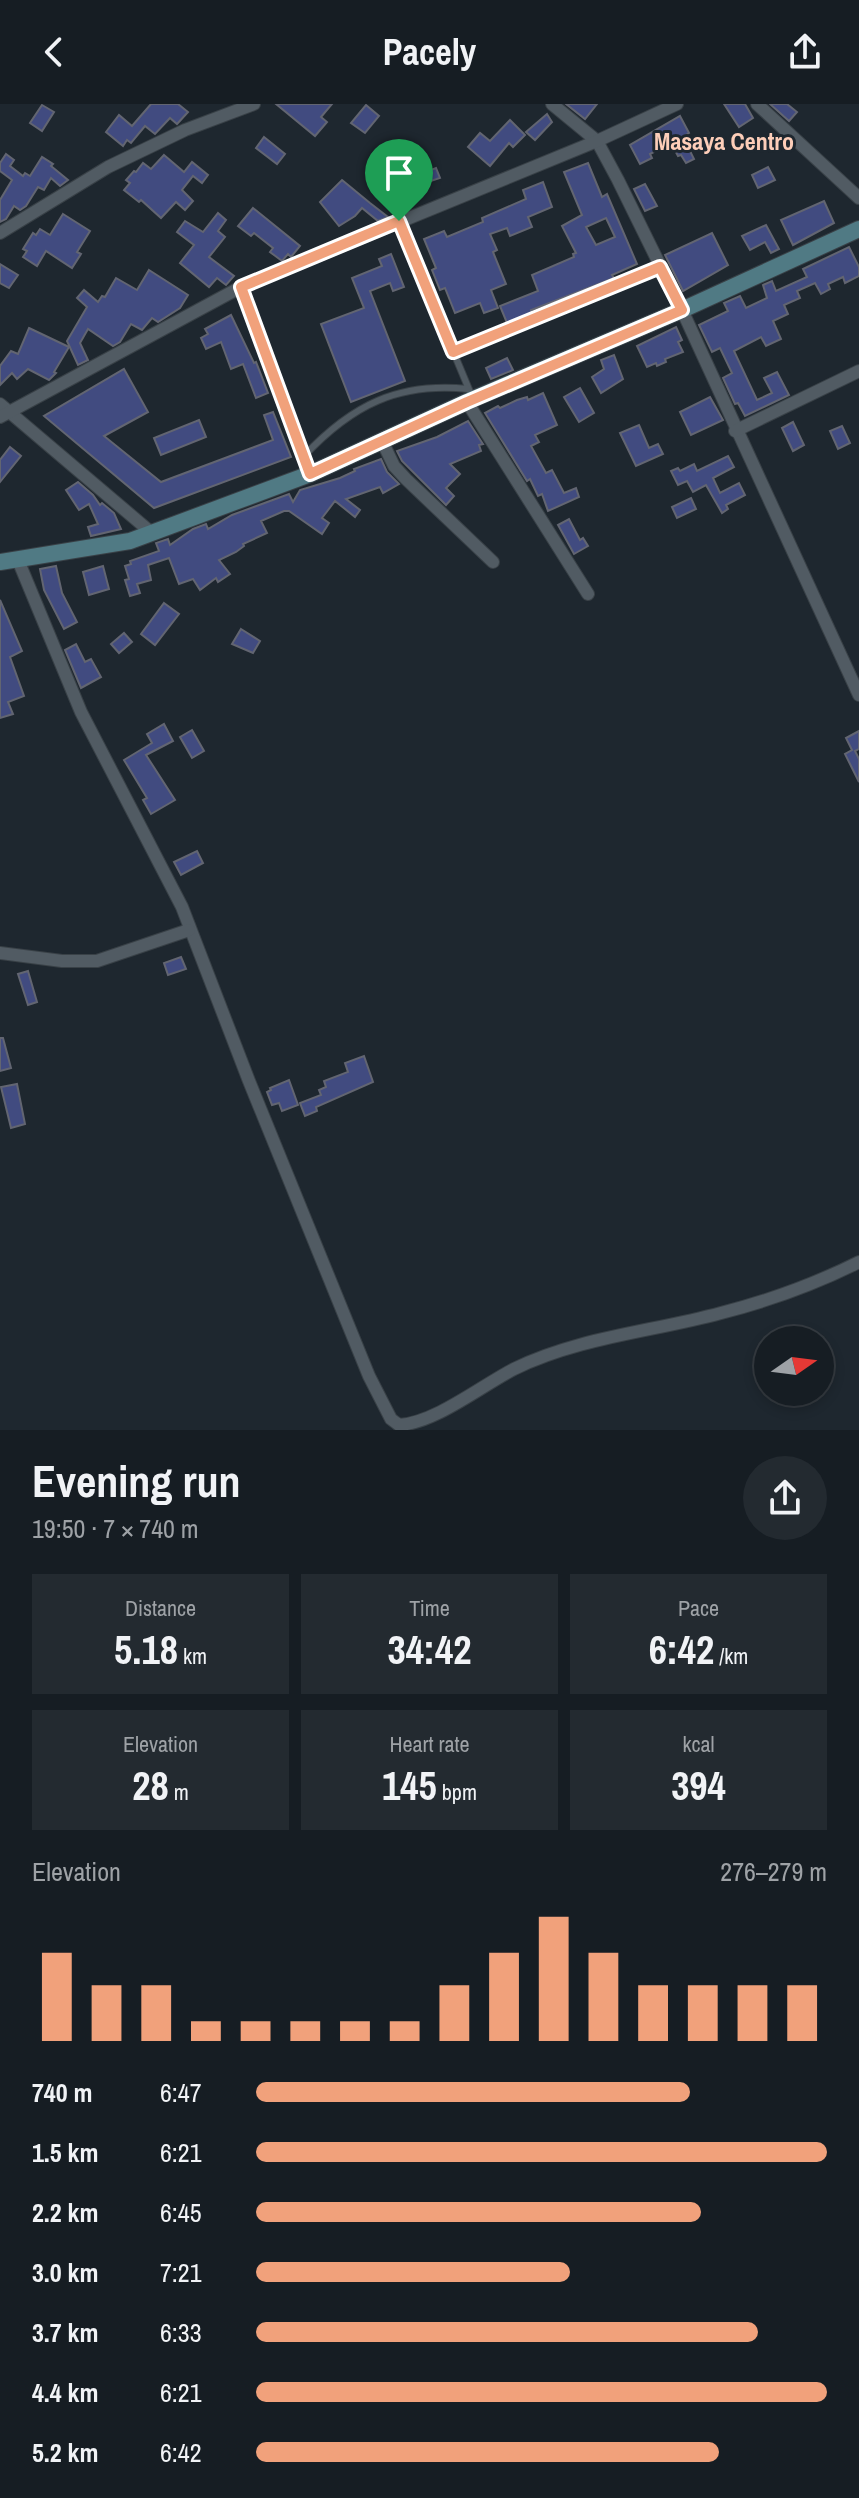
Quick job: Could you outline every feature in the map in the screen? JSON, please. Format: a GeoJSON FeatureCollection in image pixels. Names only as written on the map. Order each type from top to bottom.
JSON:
{"type":"FeatureCollection","features":[{"type":"Feature","properties":{"kind":"main road"},"geometry":{"type":"LineString","coordinates":[[0,562],[104,547],[153,534],[310,474],[470,397],[682,310],[859,229]]}},
{"type":"Feature","properties":{"kind":"street"},"geometry":{"type":"LineString","coordinates":[[0,233],[108,167],[185,130],[254,104]]}},
{"type":"Feature","properties":{"kind":"street"},"geometry":{"type":"LineString","coordinates":[[552,104],[597,141],[618,180],[682,310],[859,695]]}},
{"type":"Feature","properties":{"kind":"street"},"geometry":{"type":"LineString","coordinates":[[153,534],[3,410],[241,287],[597,141],[677,104]]}},
{"type":"Feature","properties":{"kind":"street"},"geometry":{"type":"LineString","coordinates":[[757,104],[859,198]]}},
{"type":"Feature","properties":{"kind":"street"},"geometry":{"type":"LineString","coordinates":[[241,287],[310,474]]}},
{"type":"Feature","properties":{"kind":"street"},"geometry":{"type":"LineString","coordinates":[[735,431],[859,371]]}},
{"type":"Feature","properties":{"kind":"street"},"geometry":{"type":"LineString","coordinates":[[470,397],[588,594]]}},
{"type":"Feature","properties":{"kind":"street"},"geometry":{"type":"LineString","coordinates":[[382,441],[394,466],[493,562]]}},
{"type":"Feature","properties":{"kind":"street"},"geometry":{"type":"LineString","coordinates":[[18,560],[81,712],[182,907],[369,1376],[391,1419],[399,1425],[408,1425],[555,1351],[596,1339],[721,1313],[791,1291],[859,1262]]}},
{"type":"Feature","properties":{"kind":"street"},"geometry":{"type":"LineString","coordinates":[[0,953],[62,961],[97,961],[189,930]]}},
{"type":"Feature","properties":{"kind":"lane"},"geometry":{"type":"LineString","coordinates":[[399,221],[470,397]]}},
{"type":"Feature","properties":{"kind":"lane"},"geometry":{"type":"LineString","coordinates":[[453,352],[660,267]]}},
{"type":"Feature","properties":{"kind":"lane"},"geometry":{"type":"LineString","coordinates":[[304,456],[349,414],[376,401],[421,388],[441,386],[470,397]]}},
{"type":"Feature","properties":{"kind":"building"},"geometry":{"type":"Polygon","coordinates":[[[151,104],[178,104],[188,112],[177,124],[170,118],[155,134],[145,126],[131,143],[127,140],[123,146],[106,132],[119,115],[132,126],[151,104]]]}},
{"type":"Feature","properties":{"kind":"building"},"geometry":{"type":"Polygon","coordinates":[[[276,104],[332,104],[321,117],[327,122],[315,136],[276,104]]]}},
{"type":"Feature","properties":{"kind":"building"},"geometry":{"type":"Polygon","coordinates":[[[566,104],[597,104],[585,119],[566,104]]]}},
{"type":"Feature","properties":{"kind":"building"},"geometry":{"type":"Polygon","coordinates":[[[724,104],[745,104],[753,118],[739,127],[724,104]]]}},
{"type":"Feature","properties":{"kind":"building"},"geometry":{"type":"Polygon","coordinates":[[[770,104],[787,104],[797,112],[789,121],[770,104]]]}},
{"type":"Feature","properties":{"kind":"building"},"geometry":{"type":"Polygon","coordinates":[[[42,105],[54,112],[42,131],[30,123],[42,105]]]}},
{"type":"Feature","properties":{"kind":"building"},"geometry":{"type":"Polygon","coordinates":[[[366,105],[379,116],[365,133],[351,123],[366,105]]]}},
{"type":"Feature","properties":{"kind":"building"},"geometry":{"type":"Polygon","coordinates":[[[547,114],[552,122],[535,140],[526,132],[547,114]]]}},
{"type":"Feature","properties":{"kind":"building"},"geometry":{"type":"Polygon","coordinates":[[[680,116],[689,133],[683,137],[694,159],[686,163],[671,143],[650,154],[652,158],[640,164],[630,145],[680,116]]]}},
{"type":"Feature","properties":{"kind":"building"},"geometry":{"type":"Polygon","coordinates":[[[510,120],[525,135],[513,147],[509,143],[490,166],[468,147],[480,133],[490,141],[510,120]]]}},
{"type":"Feature","properties":{"kind":"building"},"geometry":{"type":"Polygon","coordinates":[[[264,137],[285,154],[277,164],[256,148],[264,137]]]}},
{"type":"Feature","properties":{"kind":"building"},"geometry":{"type":"Polygon","coordinates":[[[6,154],[14,160],[10,166],[23,176],[25,173],[30,176],[42,157],[68,180],[60,186],[51,178],[44,190],[38,187],[26,206],[20,210],[14,206],[6,219],[0,222],[0,200],[12,180],[0,171],[0,163],[6,154]]]}},
{"type":"Feature","properties":{"kind":"building"},"geometry":{"type":"Polygon","coordinates":[[[164,155],[184,172],[192,162],[208,175],[202,183],[193,176],[182,190],[193,201],[185,210],[176,202],[161,218],[124,190],[130,183],[126,180],[143,163],[151,169],[164,155]]]}},
{"type":"Feature","properties":{"kind":"building"},"geometry":{"type":"Polygon","coordinates":[[[407,158],[410,167],[427,161],[431,170],[436,168],[440,178],[404,190],[394,162],[407,158]]]}},
{"type":"Feature","properties":{"kind":"building"},"geometry":{"type":"Polygon","coordinates":[[[588,163],[602,197],[607,194],[637,264],[612,275],[614,278],[531,310],[532,313],[507,323],[500,306],[538,291],[532,275],[574,257],[576,253],[562,226],[582,215],[564,172],[588,163]],[[606,218],[586,227],[596,245],[615,237],[606,218]]]}},
{"type":"Feature","properties":{"kind":"building"},"geometry":{"type":"Polygon","coordinates":[[[768,167],[775,180],[758,188],[752,175],[768,167]]]}},
{"type":"Feature","properties":{"kind":"building"},"geometry":{"type":"Polygon","coordinates":[[[342,180],[388,217],[378,221],[362,208],[339,226],[320,202],[342,180]]]}},
{"type":"Feature","properties":{"kind":"building"},"geometry":{"type":"Polygon","coordinates":[[[543,182],[552,207],[528,217],[532,227],[510,236],[507,228],[490,234],[497,250],[493,252],[506,284],[491,290],[498,308],[484,313],[480,303],[455,313],[445,288],[440,290],[432,270],[436,268],[424,239],[444,231],[447,237],[483,222],[482,218],[526,199],[523,190],[543,182]]]}},
{"type":"Feature","properties":{"kind":"building"},"geometry":{"type":"Polygon","coordinates":[[[645,184],[657,206],[645,211],[634,189],[645,184]]]}},
{"type":"Feature","properties":{"kind":"building"},"geometry":{"type":"Polygon","coordinates":[[[824,201],[834,223],[793,245],[781,220],[824,201]]]}},
{"type":"Feature","properties":{"kind":"building"},"geometry":{"type":"Polygon","coordinates":[[[253,208],[300,246],[291,257],[288,254],[282,261],[270,252],[273,248],[254,233],[251,236],[238,226],[253,208]]]}},
{"type":"Feature","properties":{"kind":"building"},"geometry":{"type":"Polygon","coordinates":[[[218,213],[226,220],[218,231],[225,237],[209,257],[234,276],[226,285],[217,278],[209,287],[180,263],[194,245],[177,232],[185,221],[203,232],[218,213]]]}},
{"type":"Feature","properties":{"kind":"building"},"geometry":{"type":"Polygon","coordinates":[[[63,214],[90,231],[77,252],[81,254],[72,268],[46,251],[37,266],[23,257],[27,251],[23,249],[33,233],[36,235],[40,229],[50,235],[63,214]]]}},
{"type":"Feature","properties":{"kind":"building"},"geometry":{"type":"Polygon","coordinates":[[[766,225],[779,249],[771,253],[765,242],[750,250],[742,236],[766,225]]]}},
{"type":"Feature","properties":{"kind":"building"},"geometry":{"type":"Polygon","coordinates":[[[712,233],[728,265],[683,291],[665,255],[712,233]]]}},
{"type":"Feature","properties":{"kind":"building"},"geometry":{"type":"Polygon","coordinates":[[[849,247],[859,267],[859,276],[845,283],[843,277],[828,284],[830,289],[821,294],[815,283],[797,291],[800,298],[784,305],[788,314],[773,321],[781,339],[766,346],[761,337],[734,351],[757,400],[772,393],[764,378],[777,372],[789,395],[745,416],[738,403],[735,404],[723,378],[732,373],[720,348],[712,352],[699,325],[728,311],[724,303],[740,296],[746,308],[767,298],[763,285],[772,281],[776,291],[807,277],[803,269],[849,247]]]}},
{"type":"Feature","properties":{"kind":"building"},"geometry":{"type":"Polygon","coordinates":[[[391,254],[404,287],[393,291],[390,283],[370,291],[405,381],[351,402],[321,324],[364,308],[352,278],[382,266],[379,259],[391,254]]]}},
{"type":"Feature","properties":{"kind":"building"},"geometry":{"type":"Polygon","coordinates":[[[0,264],[18,275],[9,288],[0,283],[0,264]]]}},
{"type":"Feature","properties":{"kind":"building"},"geometry":{"type":"Polygon","coordinates":[[[149,270],[188,295],[180,308],[158,322],[152,318],[142,330],[131,324],[120,342],[113,346],[88,329],[80,343],[88,360],[78,365],[67,341],[87,307],[77,298],[84,290],[98,302],[102,296],[105,297],[116,278],[137,290],[149,270]]]}},
{"type":"Feature","properties":{"kind":"building"},"geometry":{"type":"Polygon","coordinates":[[[231,315],[256,362],[268,393],[256,398],[243,364],[231,369],[221,342],[206,349],[201,338],[208,334],[205,329],[231,315]]]}},
{"type":"Feature","properties":{"kind":"building"},"geometry":{"type":"Polygon","coordinates":[[[676,327],[683,352],[657,366],[656,363],[647,367],[637,346],[676,327]]]}},
{"type":"Feature","properties":{"kind":"building"},"geometry":{"type":"Polygon","coordinates":[[[29,328],[69,347],[56,373],[49,380],[28,369],[17,379],[12,373],[0,385],[0,366],[11,351],[18,354],[29,328]]]}},
{"type":"Feature","properties":{"kind":"building"},"geometry":{"type":"Polygon","coordinates":[[[614,355],[623,379],[601,393],[592,377],[604,369],[601,360],[614,355]]]}},
{"type":"Feature","properties":{"kind":"building"},"geometry":{"type":"Polygon","coordinates":[[[507,358],[513,370],[491,379],[486,368],[507,358]]]}},
{"type":"Feature","properties":{"kind":"building"},"geometry":{"type":"Polygon","coordinates":[[[124,369],[148,412],[104,436],[161,482],[273,440],[264,415],[273,412],[291,457],[154,508],[44,416],[124,369]]]}},
{"type":"Feature","properties":{"kind":"building"},"geometry":{"type":"Polygon","coordinates":[[[580,388],[594,413],[579,422],[564,397],[580,388]]]}},
{"type":"Feature","properties":{"kind":"building"},"geometry":{"type":"Polygon","coordinates":[[[543,393],[557,425],[535,435],[539,442],[531,446],[546,473],[552,470],[564,493],[576,488],[579,497],[548,511],[542,494],[538,496],[530,479],[527,481],[485,413],[543,393]]]}},
{"type":"Feature","properties":{"kind":"building"},"geometry":{"type":"Polygon","coordinates":[[[710,397],[723,420],[691,435],[680,412],[710,397]]]}},
{"type":"Feature","properties":{"kind":"building"},"geometry":{"type":"Polygon","coordinates":[[[199,420],[206,437],[161,455],[154,438],[199,420]]]}},
{"type":"Feature","properties":{"kind":"building"},"geometry":{"type":"Polygon","coordinates":[[[468,421],[483,444],[479,445],[481,451],[450,464],[460,474],[446,488],[454,496],[446,505],[402,461],[397,451],[437,437],[468,421]]]}},
{"type":"Feature","properties":{"kind":"building"},"geometry":{"type":"Polygon","coordinates":[[[793,422],[804,445],[793,451],[782,428],[793,422]]]}},
{"type":"Feature","properties":{"kind":"building"},"geometry":{"type":"Polygon","coordinates":[[[639,425],[649,448],[658,444],[663,454],[636,466],[620,433],[639,425]]]}},
{"type":"Feature","properties":{"kind":"building"},"geometry":{"type":"Polygon","coordinates":[[[842,426],[850,443],[838,449],[830,431],[842,426]]]}},
{"type":"Feature","properties":{"kind":"building"},"geometry":{"type":"Polygon","coordinates":[[[10,447],[21,456],[0,482],[0,460],[10,447]]]}},
{"type":"Feature","properties":{"kind":"building"},"geometry":{"type":"Polygon","coordinates":[[[728,456],[734,467],[713,478],[720,493],[739,483],[745,495],[726,505],[728,509],[722,513],[706,485],[693,492],[687,481],[678,485],[671,471],[678,468],[680,471],[694,464],[697,471],[728,456]]]}},
{"type":"Feature","properties":{"kind":"building"},"geometry":{"type":"Polygon","coordinates":[[[381,459],[387,472],[399,484],[383,493],[380,487],[346,499],[360,510],[355,517],[335,501],[322,518],[329,523],[322,534],[289,511],[284,511],[261,521],[267,533],[219,560],[230,574],[218,582],[216,578],[200,590],[193,579],[179,584],[169,558],[148,565],[151,580],[137,584],[140,593],[130,596],[125,566],[131,564],[130,561],[159,551],[156,543],[168,539],[170,545],[193,529],[206,524],[208,529],[232,515],[289,494],[293,502],[300,490],[340,478],[381,459]]]}},
{"type":"Feature","properties":{"kind":"building"},"geometry":{"type":"Polygon","coordinates":[[[78,482],[100,505],[102,503],[114,513],[121,529],[91,536],[88,527],[98,524],[89,504],[79,510],[66,490],[78,482]]]}},
{"type":"Feature","properties":{"kind":"building"},"geometry":{"type":"Polygon","coordinates":[[[691,498],[696,509],[677,518],[672,507],[691,498]]]}},
{"type":"Feature","properties":{"kind":"building"},"geometry":{"type":"Polygon","coordinates":[[[569,519],[580,540],[583,538],[588,546],[574,554],[558,525],[569,519]]]}},
{"type":"Feature","properties":{"kind":"building"},"geometry":{"type":"Polygon","coordinates":[[[56,566],[62,593],[77,622],[64,629],[44,590],[40,569],[56,566]]]}},
{"type":"Feature","properties":{"kind":"building"},"geometry":{"type":"Polygon","coordinates":[[[103,566],[109,589],[89,595],[83,572],[103,566]]]}},
{"type":"Feature","properties":{"kind":"building"},"geometry":{"type":"Polygon","coordinates":[[[0,600],[22,651],[10,657],[24,696],[8,702],[13,714],[0,718],[0,600]]]}},
{"type":"Feature","properties":{"kind":"building"},"geometry":{"type":"Polygon","coordinates":[[[164,603],[179,614],[155,645],[141,634],[164,603]]]}},
{"type":"Feature","properties":{"kind":"building"},"geometry":{"type":"Polygon","coordinates":[[[241,629],[260,641],[253,653],[232,644],[241,629]]]}},
{"type":"Feature","properties":{"kind":"building"},"geometry":{"type":"Polygon","coordinates":[[[124,633],[132,642],[119,653],[111,644],[124,633]]]}},
{"type":"Feature","properties":{"kind":"building"},"geometry":{"type":"Polygon","coordinates":[[[76,644],[85,662],[91,659],[101,677],[81,688],[65,650],[76,644]]]}},
{"type":"Feature","properties":{"kind":"building"},"geometry":{"type":"Polygon","coordinates":[[[164,724],[173,741],[146,755],[175,800],[151,814],[143,800],[147,798],[124,760],[152,743],[147,734],[164,724]]]}},
{"type":"Feature","properties":{"kind":"building"},"geometry":{"type":"Polygon","coordinates":[[[192,730],[204,751],[192,758],[180,737],[192,730]]]}},
{"type":"Feature","properties":{"kind":"building"},"geometry":{"type":"Polygon","coordinates":[[[859,731],[859,749],[855,751],[859,759],[859,782],[845,754],[852,750],[846,738],[859,731]]]}},
{"type":"Feature","properties":{"kind":"building"},"geometry":{"type":"Polygon","coordinates":[[[197,851],[203,863],[181,875],[174,862],[197,851]]]}},
{"type":"Feature","properties":{"kind":"building"},"geometry":{"type":"Polygon","coordinates":[[[181,957],[186,969],[168,975],[164,963],[181,957]]]}},
{"type":"Feature","properties":{"kind":"building"},"geometry":{"type":"Polygon","coordinates":[[[28,971],[37,1002],[28,1005],[18,974],[28,971]]]}},
{"type":"Feature","properties":{"kind":"building"},"geometry":{"type":"Polygon","coordinates":[[[0,1038],[3,1038],[11,1068],[0,1071],[0,1038]]]}},
{"type":"Feature","properties":{"kind":"building"},"geometry":{"type":"Polygon","coordinates":[[[364,1056],[373,1082],[316,1107],[317,1111],[305,1116],[300,1103],[321,1095],[319,1090],[326,1087],[324,1081],[348,1072],[345,1063],[364,1056]]]}},
{"type":"Feature","properties":{"kind":"building"},"geometry":{"type":"Polygon","coordinates":[[[289,1080],[298,1105],[282,1111],[279,1103],[272,1105],[267,1092],[289,1080]]]}},
{"type":"Feature","properties":{"kind":"building"},"geometry":{"type":"Polygon","coordinates":[[[17,1084],[25,1124],[11,1128],[1,1087],[17,1084]]]}},
{"type":"Feature","properties":{"kind":"district","name":"Masaya Centro"},"geometry":{"type":"Point","coordinates":[724,142]}},
{"type":"Feature","properties":{"kind":"route"},"geometry":{"type":"LineString","coordinates":[[399,221],[453,352],[660,267],[682,310],[467,402],[310,474],[241,287],[399,221]]}}]}
